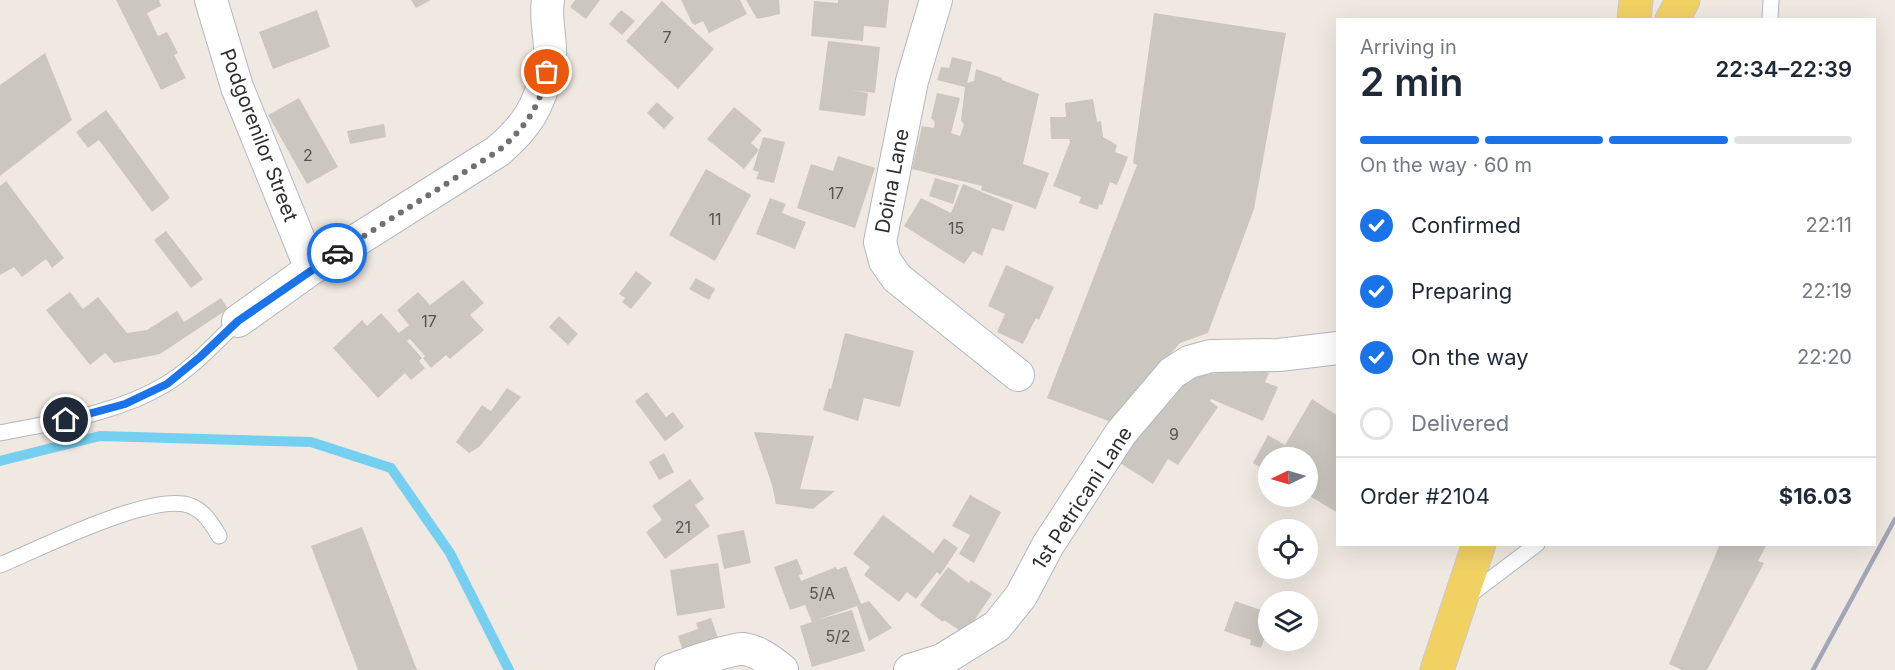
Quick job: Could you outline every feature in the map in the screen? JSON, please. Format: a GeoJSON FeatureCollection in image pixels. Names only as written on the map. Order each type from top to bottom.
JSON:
{"type":"FeatureCollection","features":[{"type":"Feature","properties":{"kind":"main road"},"geometry":{"type":"LineString","coordinates":[[1634,18],[1636,0]]}},
{"type":"Feature","properties":{"kind":"main road"},"geometry":{"type":"LineString","coordinates":[[1673,18],[1683,0]]}},
{"type":"Feature","properties":{"kind":"main road"},"geometry":{"type":"LineString","coordinates":[[1437,670],[1478,546]]}},
{"type":"Feature","properties":{"kind":"street","name":"Podgorenilor Street"},"geometry":{"type":"LineString","coordinates":[[211,0],[237,87],[311,269]]}},
{"type":"Feature","properties":{"kind":"street"},"geometry":{"type":"LineString","coordinates":[[238,321],[311,269],[498,151],[519,133],[531,116],[543,91],[550,53],[545,15],[548,0]]}},
{"type":"Feature","properties":{"kind":"street","name":"Doina Lane"},"geometry":{"type":"LineString","coordinates":[[936,0],[912,81],[880,242],[885,261],[897,278],[1018,375]]}},
{"type":"Feature","properties":{"kind":"street","name":"1st Petricani Lane"},"geometry":{"type":"LineString","coordinates":[[910,670],[942,660],[997,626],[1021,596],[1048,545],[1121,433],[1172,373],[1189,362],[1211,356],[1280,355],[1336,348]]}},
{"type":"Feature","properties":{"kind":"street"},"geometry":{"type":"LineString","coordinates":[[671,670],[743,649],[768,658],[782,670]]}},
{"type":"Feature","properties":{"kind":"lane"},"geometry":{"type":"LineString","coordinates":[[1770,18],[1771,0]]}},
{"type":"Feature","properties":{"kind":"lane"},"geometry":{"type":"LineString","coordinates":[[0,433],[66,420],[115,406],[167,384],[238,321]]}},
{"type":"Feature","properties":{"kind":"lane"},"geometry":{"type":"LineString","coordinates":[[0,565],[126,512],[156,504],[176,502],[192,506],[208,519],[219,536]]}},
{"type":"Feature","properties":{"kind":"lane"},"geometry":{"type":"LineString","coordinates":[[1460,602],[1534,546]]}},
{"type":"Feature","properties":{"kind":"building"},"geometry":{"type":"Polygon","coordinates":[[[116,0],[159,0],[161,6],[147,13],[158,36],[167,32],[178,53],[174,55],[186,78],[161,90],[116,0]]]}},
{"type":"Feature","properties":{"kind":"building"},"geometry":{"type":"Polygon","coordinates":[[[411,0],[431,0],[416,8],[411,0]]]}},
{"type":"Feature","properties":{"kind":"building"},"geometry":{"type":"Polygon","coordinates":[[[575,0],[600,0],[586,19],[570,7],[575,0]]]}},
{"type":"Feature","properties":{"kind":"building"},"geometry":{"type":"Polygon","coordinates":[[[681,0],[740,0],[747,14],[709,33],[703,21],[695,25],[692,23],[681,0]]]}},
{"type":"Feature","properties":{"kind":"building"},"geometry":{"type":"Polygon","coordinates":[[[746,0],[779,0],[780,14],[757,19],[746,0]]]}},
{"type":"Feature","properties":{"kind":"building"},"geometry":{"type":"Polygon","coordinates":[[[838,0],[889,0],[886,28],[864,26],[863,41],[811,36],[814,1],[838,3],[838,0]]]}},
{"type":"Feature","properties":{"kind":"building"},"geometry":{"type":"Polygon","coordinates":[[[662,1],[714,49],[678,89],[626,41],[662,1]]]}},
{"type":"Feature","properties":{"kind":"building"},"geometry":{"type":"Polygon","coordinates":[[[317,10],[330,47],[273,69],[259,32],[317,10]]]}},
{"type":"Feature","properties":{"kind":"building"},"geometry":{"type":"Polygon","coordinates":[[[621,10],[635,21],[622,35],[609,24],[621,10]]]}},
{"type":"Feature","properties":{"kind":"building"},"geometry":{"type":"Polygon","coordinates":[[[1154,13],[1286,33],[1254,209],[1208,333],[1180,343],[1114,423],[1047,398],[1137,165],[1133,163],[1154,13]]]}},
{"type":"Feature","properties":{"kind":"building"},"geometry":{"type":"Polygon","coordinates":[[[828,41],[880,47],[875,93],[852,90],[868,93],[865,116],[819,110],[828,41]]]}},
{"type":"Feature","properties":{"kind":"building"},"geometry":{"type":"Polygon","coordinates":[[[45,53],[72,120],[0,176],[0,85],[45,53]]]}},
{"type":"Feature","properties":{"kind":"building"},"geometry":{"type":"Polygon","coordinates":[[[952,57],[972,62],[967,83],[974,81],[976,69],[1039,94],[1023,164],[1049,173],[1036,209],[981,190],[982,186],[912,169],[922,126],[934,128],[935,122],[931,118],[937,93],[960,98],[951,133],[960,136],[964,124],[961,121],[965,87],[937,80],[941,67],[949,68],[952,57]]]}},
{"type":"Feature","properties":{"kind":"building"},"geometry":{"type":"Polygon","coordinates":[[[299,98],[338,167],[307,184],[268,115],[299,98]]]}},
{"type":"Feature","properties":{"kind":"building"},"geometry":{"type":"Polygon","coordinates":[[[1093,99],[1097,122],[1101,121],[1103,137],[1117,145],[1115,152],[1128,157],[1117,185],[1110,182],[1098,210],[1079,203],[1081,197],[1053,186],[1070,142],[1069,139],[1051,139],[1050,117],[1066,117],[1065,103],[1093,99]]]}},
{"type":"Feature","properties":{"kind":"building"},"geometry":{"type":"Polygon","coordinates":[[[657,102],[674,118],[664,129],[647,113],[657,102]]]}},
{"type":"Feature","properties":{"kind":"building"},"geometry":{"type":"Polygon","coordinates":[[[734,107],[762,130],[751,143],[759,150],[744,169],[707,139],[734,107]]]}},
{"type":"Feature","properties":{"kind":"building"},"geometry":{"type":"Polygon","coordinates":[[[106,110],[170,198],[152,212],[99,140],[88,148],[76,132],[106,110]]]}},
{"type":"Feature","properties":{"kind":"building"},"geometry":{"type":"Polygon","coordinates":[[[384,124],[386,137],[350,144],[347,131],[384,124]]]}},
{"type":"Feature","properties":{"kind":"building"},"geometry":{"type":"Polygon","coordinates":[[[763,137],[785,142],[774,183],[756,179],[759,172],[753,170],[763,137]]]}},
{"type":"Feature","properties":{"kind":"building"},"geometry":{"type":"Polygon","coordinates":[[[838,156],[875,168],[855,228],[797,208],[811,164],[833,171],[838,156]]]}},
{"type":"Feature","properties":{"kind":"building"},"geometry":{"type":"Polygon","coordinates":[[[706,169],[751,195],[715,261],[669,235],[706,169]]]}},
{"type":"Feature","properties":{"kind":"building"},"geometry":{"type":"Polygon","coordinates":[[[935,178],[959,185],[953,204],[929,196],[935,178]]]}},
{"type":"Feature","properties":{"kind":"building"},"geometry":{"type":"Polygon","coordinates":[[[6,181],[64,258],[52,268],[46,259],[22,277],[14,267],[0,275],[0,186],[6,181]]]}},
{"type":"Feature","properties":{"kind":"building"},"geometry":{"type":"Polygon","coordinates":[[[963,184],[1013,205],[1004,231],[992,228],[982,256],[973,251],[964,264],[904,226],[921,198],[951,213],[963,184]]]}},
{"type":"Feature","properties":{"kind":"building"},"geometry":{"type":"Polygon","coordinates":[[[770,198],[786,204],[782,213],[806,222],[795,249],[756,234],[770,198]]]}},
{"type":"Feature","properties":{"kind":"building"},"geometry":{"type":"Polygon","coordinates":[[[166,231],[203,279],[191,288],[154,240],[166,231]]]}},
{"type":"Feature","properties":{"kind":"building"},"geometry":{"type":"Polygon","coordinates":[[[1006,265],[1054,287],[1039,320],[1036,318],[1023,344],[997,332],[1005,314],[988,306],[1006,265]]]}},
{"type":"Feature","properties":{"kind":"building"},"geometry":{"type":"Polygon","coordinates":[[[636,271],[652,283],[631,309],[622,302],[625,298],[619,294],[636,271]]]}},
{"type":"Feature","properties":{"kind":"building"},"geometry":{"type":"Polygon","coordinates":[[[696,278],[715,289],[709,300],[689,289],[696,278]]]}},
{"type":"Feature","properties":{"kind":"building"},"geometry":{"type":"Polygon","coordinates":[[[463,280],[484,303],[470,315],[484,330],[450,359],[446,355],[431,368],[423,358],[425,356],[410,339],[407,341],[422,358],[419,361],[425,368],[411,380],[405,373],[378,398],[333,348],[362,320],[367,326],[381,313],[399,333],[409,325],[397,310],[418,292],[430,305],[463,280]]]}},
{"type":"Feature","properties":{"kind":"building"},"geometry":{"type":"Polygon","coordinates":[[[70,292],[83,309],[98,297],[127,333],[147,330],[177,311],[184,322],[221,298],[228,309],[160,354],[114,363],[105,353],[90,365],[46,310],[70,292]]]}},
{"type":"Feature","properties":{"kind":"building"},"geometry":{"type":"Polygon","coordinates":[[[559,316],[578,334],[568,345],[549,327],[559,316]]]}},
{"type":"Feature","properties":{"kind":"building"},"geometry":{"type":"Polygon","coordinates":[[[845,333],[914,351],[900,407],[864,398],[858,421],[823,410],[829,388],[831,389],[845,333]]]}},
{"type":"Feature","properties":{"kind":"building"},"geometry":{"type":"Polygon","coordinates":[[[1219,364],[1241,373],[1245,364],[1269,373],[1265,382],[1278,387],[1263,421],[1211,399],[1210,401],[1218,407],[1178,465],[1168,459],[1153,484],[1120,463],[1164,397],[1171,401],[1183,385],[1202,370],[1215,374],[1219,364]]]}},
{"type":"Feature","properties":{"kind":"building"},"geometry":{"type":"Polygon","coordinates":[[[507,388],[521,397],[479,447],[469,453],[456,442],[482,405],[491,411],[507,388]]]}},
{"type":"Feature","properties":{"kind":"building"},"geometry":{"type":"Polygon","coordinates":[[[647,392],[666,417],[673,412],[684,427],[665,441],[635,401],[647,392]]]}},
{"type":"Feature","properties":{"kind":"building"},"geometry":{"type":"Polygon","coordinates":[[[1312,399],[1336,415],[1336,512],[1318,501],[1318,447],[1262,447],[1268,435],[1285,445],[1312,399]]]}},
{"type":"Feature","properties":{"kind":"building"},"geometry":{"type":"Polygon","coordinates":[[[754,432],[814,436],[800,489],[835,491],[813,509],[776,504],[754,432]]]}},
{"type":"Feature","properties":{"kind":"building"},"geometry":{"type":"Polygon","coordinates":[[[664,453],[674,472],[659,480],[649,462],[664,453]]]}},
{"type":"Feature","properties":{"kind":"building"},"geometry":{"type":"Polygon","coordinates":[[[1258,454],[1258,466],[1253,463],[1258,454]]]}},
{"type":"Feature","properties":{"kind":"building"},"geometry":{"type":"Polygon","coordinates":[[[690,479],[704,499],[695,505],[710,526],[665,559],[646,532],[662,520],[652,506],[690,479]]]}},
{"type":"Feature","properties":{"kind":"building"},"geometry":{"type":"Polygon","coordinates":[[[970,495],[1001,512],[974,563],[959,554],[970,535],[952,526],[970,495]]]}},
{"type":"Feature","properties":{"kind":"building"},"geometry":{"type":"Polygon","coordinates":[[[883,515],[933,553],[944,538],[958,548],[940,575],[937,572],[916,599],[907,592],[899,602],[864,575],[870,567],[853,554],[883,515]]]}},
{"type":"Feature","properties":{"kind":"building"},"geometry":{"type":"Polygon","coordinates":[[[362,527],[417,670],[358,670],[311,546],[362,527]]]}},
{"type":"Feature","properties":{"kind":"building"},"geometry":{"type":"Polygon","coordinates":[[[744,530],[751,563],[724,569],[717,535],[744,530]]]}},
{"type":"Feature","properties":{"kind":"building"},"geometry":{"type":"Polygon","coordinates":[[[1719,546],[1766,546],[1758,561],[1764,563],[1707,670],[1682,670],[1669,664],[1719,546]]]}},
{"type":"Feature","properties":{"kind":"building"},"geometry":{"type":"Polygon","coordinates":[[[797,559],[803,574],[799,575],[801,581],[836,567],[837,570],[846,566],[861,604],[869,601],[892,628],[869,641],[857,606],[817,620],[852,610],[865,651],[812,667],[800,626],[812,622],[805,605],[790,610],[774,567],[797,559]]]}},
{"type":"Feature","properties":{"kind":"building"},"geometry":{"type":"Polygon","coordinates":[[[718,563],[725,608],[677,616],[670,570],[718,563]]]}},
{"type":"Feature","properties":{"kind":"building"},"geometry":{"type":"Polygon","coordinates":[[[948,567],[969,583],[971,580],[992,594],[965,634],[944,620],[943,622],[920,605],[948,567]]]}},
{"type":"Feature","properties":{"kind":"building"},"geometry":{"type":"Polygon","coordinates":[[[1235,601],[1258,609],[1258,647],[1250,645],[1251,640],[1224,631],[1235,601]]]}},
{"type":"Feature","properties":{"kind":"building"},"geometry":{"type":"Polygon","coordinates":[[[711,618],[718,638],[683,651],[678,636],[698,629],[696,623],[711,618]]]}},
{"type":"Feature","properties":{"kind":"waterway"},"geometry":{"type":"LineString","coordinates":[[0,461],[100,436],[311,442],[391,468],[450,553],[509,670]]}},
{"type":"Feature","properties":{"kind":"railway"},"geometry":{"type":"LineString","coordinates":[[1813,670],[1895,519]]}},
{"type":"Feature","properties":{"kind":"way so far"},"geometry":{"type":"LineString","coordinates":[[337,253],[498,151],[519,133],[531,116],[543,91],[547,72]]}},
{"type":"Feature","properties":{"kind":"route"},"geometry":{"type":"LineString","coordinates":[[66,420],[125,404],[167,384],[238,321],[337,253]]}}]}
